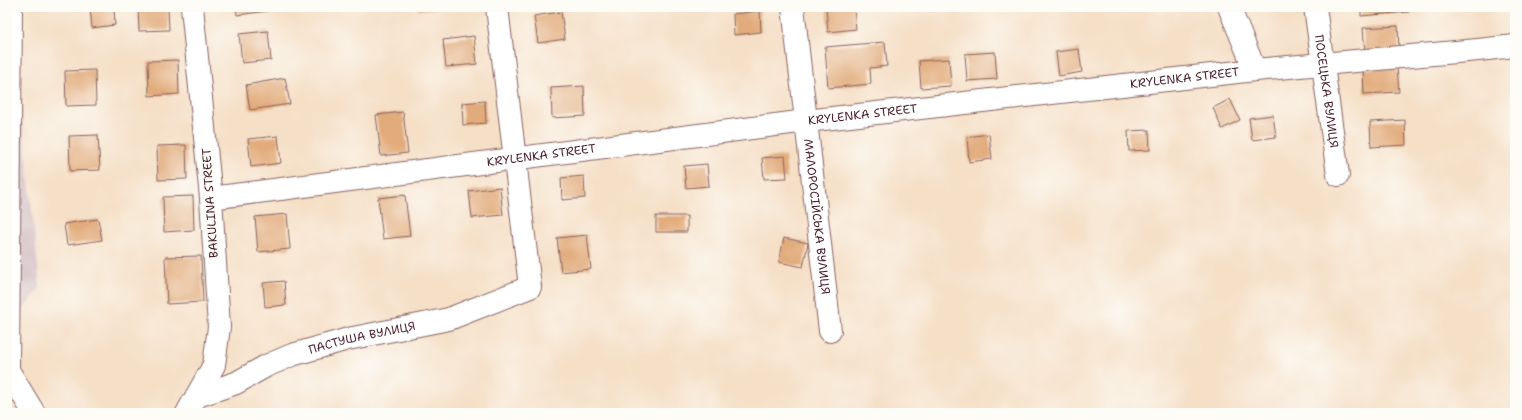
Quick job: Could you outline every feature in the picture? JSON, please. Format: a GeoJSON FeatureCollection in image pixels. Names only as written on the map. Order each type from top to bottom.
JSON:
{"type":"FeatureCollection","features":[{"type":"Feature","properties":{"kind":"street"},"geometry":{"type":"LineString","coordinates":[[11,7],[8,370],[34,413]]}},
{"type":"Feature","properties":{"kind":"street","name":"BAKULINA STREET"},"geometry":{"type":"LineString","coordinates":[[192,7],[211,198],[219,327],[214,365],[192,404]]}},
{"type":"Feature","properties":{"kind":"street"},"geometry":{"type":"LineString","coordinates":[[497,7],[514,158]]}},
{"type":"Feature","properties":{"kind":"street","name":"МАЛОРОСІЙСЬКА ВУЛИЦЯ"},"geometry":{"type":"LineString","coordinates":[[793,7],[830,331]]}},
{"type":"Feature","properties":{"kind":"street"},"geometry":{"type":"LineString","coordinates":[[1229,7],[1255,70]]}},
{"type":"Feature","properties":{"kind":"street","name":"ПОСЕЦЬКА ВУЛИЦЯ"},"geometry":{"type":"LineString","coordinates":[[1315,7],[1338,175]]}},
{"type":"Feature","properties":{"kind":"street","name":"KRYLENKA STREET"},"geometry":{"type":"LineString","coordinates":[[211,198],[806,121],[1255,70],[1515,46]]}},
{"type":"Feature","properties":{"kind":"street","name":"ПАСТУША ВУЛИЦЯ"},"geometry":{"type":"LineString","coordinates":[[192,404],[292,354],[348,339],[449,319],[530,287],[514,158]]}},
{"type":"Feature","properties":{"kind":"shaded area"},"geometry":{"type":"Polygon","coordinates":[[[11,7],[40,287],[7,332],[11,7]]]}},
{"type":"Feature","properties":{"kind":"building"},"geometry":{"type":"Polygon","coordinates":[[[90,7],[114,7],[115,25],[92,28],[90,7]]]}},
{"type":"Feature","properties":{"kind":"building"},"geometry":{"type":"Polygon","coordinates":[[[138,7],[168,7],[169,30],[139,31],[138,7]]]}},
{"type":"Feature","properties":{"kind":"building"},"geometry":{"type":"Polygon","coordinates":[[[236,7],[267,7],[268,11],[237,15],[236,7]]]}},
{"type":"Feature","properties":{"kind":"building"},"geometry":{"type":"Polygon","coordinates":[[[418,7],[458,7],[459,8],[418,10],[418,7]]]}},
{"type":"Feature","properties":{"kind":"building"},"geometry":{"type":"Polygon","coordinates":[[[826,7],[854,7],[856,29],[828,32],[826,7]]]}},
{"type":"Feature","properties":{"kind":"building"},"geometry":{"type":"Polygon","coordinates":[[[1361,7],[1409,7],[1409,12],[1361,16],[1361,7]]]}},
{"type":"Feature","properties":{"kind":"building"},"geometry":{"type":"Polygon","coordinates":[[[760,11],[761,32],[734,35],[733,14],[760,11]]]}},
{"type":"Feature","properties":{"kind":"building"},"geometry":{"type":"Polygon","coordinates":[[[561,12],[565,39],[538,43],[534,16],[561,12]]]}},
{"type":"Feature","properties":{"kind":"building"},"geometry":{"type":"Polygon","coordinates":[[[1398,26],[1399,51],[1365,53],[1363,28],[1398,26]]]}},
{"type":"Feature","properties":{"kind":"building"},"geometry":{"type":"Polygon","coordinates":[[[268,31],[271,60],[242,63],[239,34],[268,31]]]}},
{"type":"Feature","properties":{"kind":"building"},"geometry":{"type":"Polygon","coordinates":[[[474,36],[477,64],[446,67],[443,40],[474,36]]]}},
{"type":"Feature","properties":{"kind":"building"},"geometry":{"type":"Polygon","coordinates":[[[885,42],[887,66],[870,68],[871,84],[828,88],[825,47],[885,42]]]}},
{"type":"Feature","properties":{"kind":"building"},"geometry":{"type":"Polygon","coordinates":[[[1079,49],[1082,72],[1059,76],[1056,52],[1079,49]]]}},
{"type":"Feature","properties":{"kind":"building"},"geometry":{"type":"Polygon","coordinates":[[[995,52],[997,79],[967,81],[965,54],[995,52]]]}},
{"type":"Feature","properties":{"kind":"building"},"geometry":{"type":"Polygon","coordinates":[[[949,59],[951,86],[921,88],[919,61],[949,59]]]}},
{"type":"Feature","properties":{"kind":"building"},"geometry":{"type":"Polygon","coordinates":[[[178,60],[179,94],[149,96],[148,61],[178,60]]]}},
{"type":"Feature","properties":{"kind":"building"},"geometry":{"type":"Polygon","coordinates":[[[1397,67],[1399,92],[1364,94],[1363,69],[1397,67]]]}},
{"type":"Feature","properties":{"kind":"building"},"geometry":{"type":"Polygon","coordinates":[[[95,70],[96,105],[66,106],[65,71],[95,70]]]}},
{"type":"Feature","properties":{"kind":"building"},"geometry":{"type":"Polygon","coordinates":[[[285,78],[290,104],[250,110],[246,85],[285,78]]]}},
{"type":"Feature","properties":{"kind":"building"},"geometry":{"type":"Polygon","coordinates":[[[584,86],[585,116],[552,118],[551,88],[584,86]]]}},
{"type":"Feature","properties":{"kind":"building"},"geometry":{"type":"Polygon","coordinates":[[[1230,99],[1240,120],[1222,129],[1213,108],[1230,99]]]}},
{"type":"Feature","properties":{"kind":"building"},"geometry":{"type":"Polygon","coordinates":[[[485,101],[486,123],[463,125],[462,103],[485,101]]]}},
{"type":"Feature","properties":{"kind":"building"},"geometry":{"type":"Polygon","coordinates":[[[403,112],[408,153],[381,156],[376,115],[403,112]]]}},
{"type":"Feature","properties":{"kind":"building"},"geometry":{"type":"Polygon","coordinates":[[[1273,115],[1276,137],[1252,140],[1249,118],[1273,115]]]}},
{"type":"Feature","properties":{"kind":"building"},"geometry":{"type":"Polygon","coordinates":[[[1405,120],[1406,145],[1371,147],[1370,122],[1405,120]]]}},
{"type":"Feature","properties":{"kind":"building"},"geometry":{"type":"Polygon","coordinates":[[[1149,130],[1150,150],[1129,151],[1128,131],[1149,130]]]}},
{"type":"Feature","properties":{"kind":"building"},"geometry":{"type":"Polygon","coordinates":[[[989,134],[992,159],[969,162],[967,137],[989,134]]]}},
{"type":"Feature","properties":{"kind":"building"},"geometry":{"type":"Polygon","coordinates":[[[98,135],[100,170],[70,171],[69,136],[98,135]]]}},
{"type":"Feature","properties":{"kind":"building"},"geometry":{"type":"Polygon","coordinates":[[[278,136],[281,163],[251,167],[248,139],[278,136]]]}},
{"type":"Feature","properties":{"kind":"building"},"geometry":{"type":"Polygon","coordinates":[[[186,145],[187,179],[158,180],[157,146],[186,145]]]}},
{"type":"Feature","properties":{"kind":"building"},"geometry":{"type":"Polygon","coordinates":[[[785,156],[787,178],[764,179],[762,158],[785,156]]]}},
{"type":"Feature","properties":{"kind":"building"},"geometry":{"type":"Polygon","coordinates":[[[707,164],[709,186],[686,188],[684,166],[707,164]]]}},
{"type":"Feature","properties":{"kind":"building"},"geometry":{"type":"Polygon","coordinates":[[[584,176],[585,198],[562,200],[561,178],[584,176]]]}},
{"type":"Feature","properties":{"kind":"building"},"geometry":{"type":"Polygon","coordinates":[[[500,187],[503,215],[472,218],[469,191],[500,187]]]}},
{"type":"Feature","properties":{"kind":"building"},"geometry":{"type":"Polygon","coordinates":[[[405,195],[410,236],[383,239],[378,198],[405,195]]]}},
{"type":"Feature","properties":{"kind":"building"},"geometry":{"type":"Polygon","coordinates":[[[193,196],[194,230],[164,232],[163,197],[193,196]]]}},
{"type":"Feature","properties":{"kind":"building"},"geometry":{"type":"Polygon","coordinates":[[[287,214],[290,249],[258,252],[255,217],[287,214]]]}},
{"type":"Feature","properties":{"kind":"building"},"geometry":{"type":"Polygon","coordinates":[[[656,216],[687,216],[687,232],[656,232],[656,216]]]}},
{"type":"Feature","properties":{"kind":"building"},"geometry":{"type":"Polygon","coordinates":[[[98,219],[102,240],[67,245],[64,224],[98,219]]]}},
{"type":"Feature","properties":{"kind":"building"},"geometry":{"type":"Polygon","coordinates":[[[587,235],[591,269],[561,272],[557,238],[587,235]]]}},
{"type":"Feature","properties":{"kind":"building"},"geometry":{"type":"Polygon","coordinates":[[[784,238],[808,243],[803,267],[779,262],[784,238]]]}},
{"type":"Feature","properties":{"kind":"building"},"geometry":{"type":"Polygon","coordinates":[[[201,256],[203,302],[167,304],[165,257],[201,256]]]}},
{"type":"Feature","properties":{"kind":"building"},"geometry":{"type":"Polygon","coordinates":[[[284,281],[286,305],[265,307],[263,283],[284,281]]]}}]}
